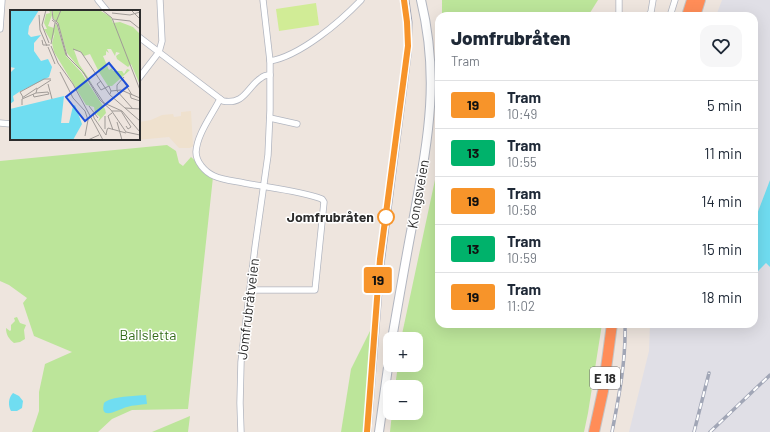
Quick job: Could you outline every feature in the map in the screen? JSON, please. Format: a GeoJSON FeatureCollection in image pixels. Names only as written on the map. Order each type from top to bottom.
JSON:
{"type":"FeatureCollection","features":[{"type":"Feature","properties":{"kind":"highway"},"geometry":{"type":"LineString","coordinates":[[688,12],[692,0]]}},
{"type":"Feature","properties":{"kind":"highway"},"geometry":{"type":"LineString","coordinates":[[696,12],[700,0]]}},
{"type":"Feature","properties":{"kind":"highway","name":"E 18"},"geometry":{"type":"LineString","coordinates":[[594,432],[603,391],[611,328]]}},
{"type":"Feature","properties":{"kind":"main road","name":"Kongsveien"},"geometry":{"type":"LineString","coordinates":[[393,332],[430,122],[430,54],[421,0]]}},
{"type":"Feature","properties":{"kind":"main road"},"geometry":{"type":"LineString","coordinates":[[379,432],[387,372]]}},
{"type":"Feature","properties":{"kind":"street"},"geometry":{"type":"LineString","coordinates":[[0,29],[2,0]]}},
{"type":"Feature","properties":{"kind":"street"},"geometry":{"type":"LineString","coordinates":[[98,0],[106,10]]}},
{"type":"Feature","properties":{"kind":"street"},"geometry":{"type":"LineString","coordinates":[[140,77],[159,52],[162,41],[160,0]]}},
{"type":"Feature","properties":{"kind":"street","name":"Jomfrubråtveien"},"geometry":{"type":"LineString","coordinates":[[241,432],[241,362],[268,155],[270,118],[270,61],[262,0]]}},
{"type":"Feature","properties":{"kind":"street"},"geometry":{"type":"LineString","coordinates":[[270,61],[281,59],[322,34],[344,18],[360,0]]}},
{"type":"Feature","properties":{"kind":"street"},"geometry":{"type":"LineString","coordinates":[[619,0],[619,12]]}},
{"type":"Feature","properties":{"kind":"street"},"geometry":{"type":"LineString","coordinates":[[651,12],[653,0]]}},
{"type":"Feature","properties":{"kind":"street"},"geometry":{"type":"LineString","coordinates":[[671,0],[672,8]]}},
{"type":"Feature","properties":{"kind":"street"},"geometry":{"type":"LineString","coordinates":[[671,12],[675,0]]}},
{"type":"Feature","properties":{"kind":"street"},"geometry":{"type":"LineString","coordinates":[[140,38],[220,99],[226,101],[238,100],[261,78],[270,74]]}},
{"type":"Feature","properties":{"kind":"street"},"geometry":{"type":"LineString","coordinates":[[220,99],[199,139],[197,150],[198,160],[208,172],[214,176],[263,187],[292,191],[322,199],[324,202],[315,290],[250,290]]}},
{"type":"Feature","properties":{"kind":"street"},"geometry":{"type":"LineString","coordinates":[[270,118],[297,124]]}},
{"type":"Feature","properties":{"kind":"street"},"geometry":{"type":"LineString","coordinates":[[0,123],[10,124]]}},
{"type":"Feature","properties":{"kind":"shaded area"},"geometry":{"type":"Polygon","coordinates":[[[722,0],[770,0],[770,180],[758,212],[758,12],[718,12],[722,0]]]}},
{"type":"Feature","properties":{"kind":"shaded area"},"geometry":{"type":"Polygon","coordinates":[[[191,111],[193,146],[190,148],[179,148],[169,137],[140,140],[140,122],[151,120],[162,115],[173,114],[174,117],[181,116],[181,112],[191,111]]]}},
{"type":"Feature","properties":{"kind":"shaded area"},"geometry":{"type":"Polygon","coordinates":[[[766,263],[770,267],[770,432],[629,432],[649,351],[650,328],[758,328],[758,270],[766,263]]]}},
{"type":"Feature","properties":{"kind":"green space"},"geometry":{"type":"Polygon","coordinates":[[[442,0],[598,0],[590,12],[442,12],[442,0]]]}},
{"type":"Feature","properties":{"kind":"green space"},"geometry":{"type":"Polygon","coordinates":[[[316,3],[319,25],[279,31],[276,9],[316,3]]]}},
{"type":"Feature","properties":{"kind":"green space","name":"Ballsletta"},"geometry":{"type":"Polygon","coordinates":[[[167,145],[176,151],[179,163],[183,166],[191,157],[213,177],[188,409],[132,410],[112,419],[98,432],[32,432],[39,411],[39,392],[45,364],[72,352],[34,336],[23,303],[27,298],[9,285],[0,281],[0,161],[167,145]]]}},
{"type":"Feature","properties":{"kind":"green space"},"geometry":{"type":"Polygon","coordinates":[[[435,180],[435,328],[601,328],[584,432],[390,432],[391,420],[423,420],[423,380],[396,380],[397,372],[423,372],[423,332],[402,332],[435,180]]]}},
{"type":"Feature","properties":{"kind":"green space"},"geometry":{"type":"Polygon","coordinates":[[[17,317],[20,323],[26,325],[24,330],[25,339],[14,343],[8,337],[6,328],[10,331],[11,330],[11,325],[15,321],[14,318],[17,317]]]}},
{"type":"Feature","properties":{"kind":"green space"},"geometry":{"type":"Polygon","coordinates":[[[373,325],[365,432],[341,432],[351,369],[373,325]]]}},
{"type":"Feature","properties":{"kind":"green space"},"geometry":{"type":"Polygon","coordinates":[[[190,416],[188,432],[152,432],[190,416]]]}},
{"type":"Feature","properties":{"kind":"water"},"geometry":{"type":"Polygon","coordinates":[[[770,180],[770,267],[766,263],[758,271],[758,212],[770,180]]]}},
{"type":"Feature","properties":{"kind":"water"},"geometry":{"type":"Polygon","coordinates":[[[13,393],[19,396],[23,401],[22,408],[17,411],[11,411],[9,407],[9,400],[13,393]]]}},
{"type":"Feature","properties":{"kind":"water"},"geometry":{"type":"Polygon","coordinates":[[[146,395],[147,404],[129,406],[111,413],[104,412],[104,403],[107,401],[124,397],[146,395]]]}},
{"type":"Feature","properties":{"kind":"tram line","name":"19"},"geometry":{"type":"LineString","coordinates":[[367,432],[380,259],[408,46],[404,0]]}},
{"type":"Feature","properties":{"kind":"tram line"},"geometry":{"type":"LineString","coordinates":[[371,432],[384,265],[411,55],[412,22],[409,0]]}},
{"type":"Feature","properties":{"kind":"railway"},"geometry":{"type":"LineString","coordinates":[[612,432],[623,365],[625,328]]}},
{"type":"Feature","properties":{"kind":"railway"},"geometry":{"type":"LineString","coordinates":[[694,432],[709,373]]}},
{"type":"Feature","properties":{"kind":"railway"},"geometry":{"type":"LineString","coordinates":[[710,432],[770,375]]}},
{"type":"Feature","properties":{"kind":"place","name":"Jomfrubråten"},"geometry":{"type":"Point","coordinates":[386,217]}}]}
